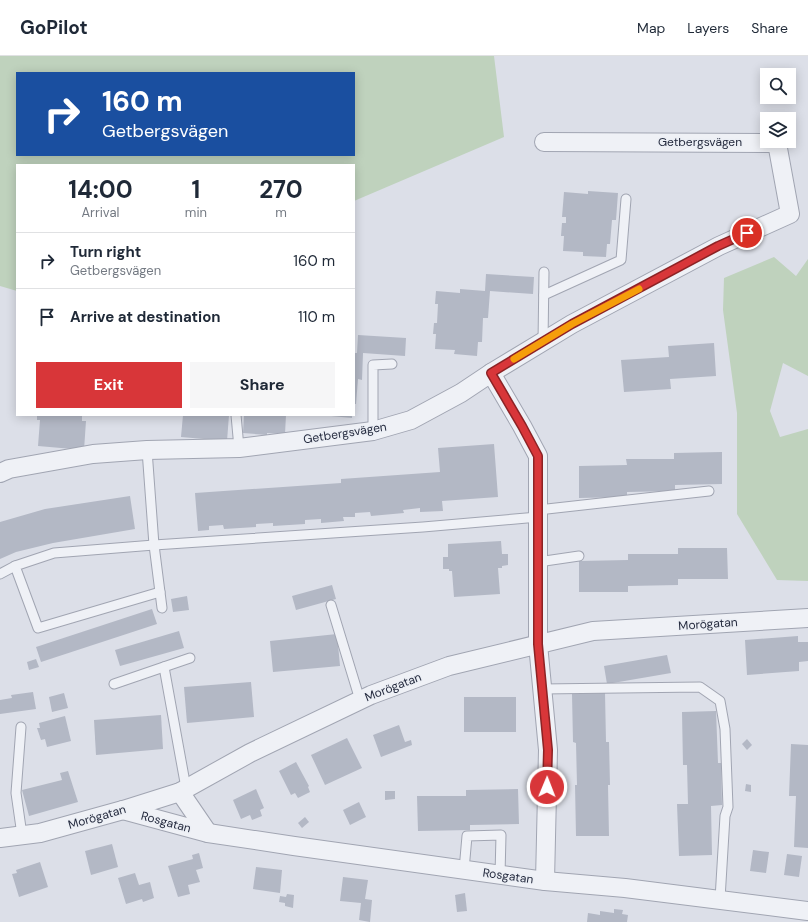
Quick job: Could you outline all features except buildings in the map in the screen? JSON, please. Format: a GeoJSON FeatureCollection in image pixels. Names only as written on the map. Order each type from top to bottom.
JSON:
{"type":"FeatureCollection","features":[{"type":"Feature","properties":{"kind":"street","name":"Getbergsvägen"},"geometry":{"type":"LineString","coordinates":[[0,473],[9,469],[93,454],[147,450],[239,448],[373,431],[411,420],[461,392],[572,324],[718,246],[790,214],[777,143],[544,142]]}},
{"type":"Feature","properties":{"kind":"street"},"geometry":{"type":"LineString","coordinates":[[491,373],[538,456],[538,644],[548,750],[545,881]]}},
{"type":"Feature","properties":{"kind":"street","name":"Morögatan"},"geometry":{"type":"LineString","coordinates":[[0,838],[40,833],[123,810],[183,790],[250,753],[360,700],[449,666],[593,631],[808,618]]}},
{"type":"Feature","properties":{"kind":"street","name":"Rosgatan"},"geometry":{"type":"LineString","coordinates":[[183,790],[208,833]]}},
{"type":"Feature","properties":{"kind":"street","name":"Rosgatan"},"geometry":{"type":"LineString","coordinates":[[123,810],[208,833],[545,881],[625,888],[808,911]]}},
{"type":"Feature","properties":{"kind":"lane"},"geometry":{"type":"LineString","coordinates":[[544,295],[621,260],[626,199]]}},
{"type":"Feature","properties":{"kind":"lane"},"geometry":{"type":"LineString","coordinates":[[543,342],[544,272]]}},
{"type":"Feature","properties":{"kind":"lane"},"geometry":{"type":"LineString","coordinates":[[373,431],[373,366],[392,364]]}},
{"type":"Feature","properties":{"kind":"lane"},"geometry":{"type":"LineString","coordinates":[[236,416],[239,448]]}},
{"type":"Feature","properties":{"kind":"lane"},"geometry":{"type":"LineString","coordinates":[[147,450],[154,545],[162,608]]}},
{"type":"Feature","properties":{"kind":"lane"},"geometry":{"type":"LineString","coordinates":[[0,574],[16,566],[54,553],[423,527],[708,491]]}},
{"type":"Feature","properties":{"kind":"lane"},"geometry":{"type":"LineString","coordinates":[[538,562],[579,556]]}},
{"type":"Feature","properties":{"kind":"lane"},"geometry":{"type":"LineString","coordinates":[[16,566],[38,628],[160,592]]}},
{"type":"Feature","properties":{"kind":"lane"},"geometry":{"type":"LineString","coordinates":[[331,605],[360,700]]}},
{"type":"Feature","properties":{"kind":"lane"},"geometry":{"type":"LineString","coordinates":[[114,684],[190,658]]}},
{"type":"Feature","properties":{"kind":"lane"},"geometry":{"type":"LineString","coordinates":[[164,667],[183,790]]}},
{"type":"Feature","properties":{"kind":"lane"},"geometry":{"type":"LineString","coordinates":[[542,689],[700,686],[720,701],[725,729],[728,807],[725,816],[720,899]]}},
{"type":"Feature","properties":{"kind":"lane"},"geometry":{"type":"LineString","coordinates":[[21,727],[16,793],[22,835]]}},
{"type":"Feature","properties":{"kind":"lane"},"geometry":{"type":"LineString","coordinates":[[464,870],[467,836],[501,835],[500,875]]}},
{"type":"Feature","properties":{"kind":"green space"},"geometry":{"type":"Polygon","coordinates":[[[0,56],[494,56],[504,137],[355,201],[355,164],[16,164],[16,291],[0,286],[0,56]]]}},
{"type":"Feature","properties":{"kind":"green space"},"geometry":{"type":"Polygon","coordinates":[[[774,257],[796,276],[808,259],[808,376],[783,363],[770,411],[780,437],[808,429],[808,581],[777,580],[737,514],[737,413],[723,310],[724,278],[774,257]]]}},
{"type":"Feature","properties":{"kind":"slow traffic"},"geometry":{"type":"LineString","coordinates":[[514,359],[572,324],[639,289]]}},
{"type":"Feature","properties":{"kind":"route"},"geometry":{"type":"LineString","coordinates":[[547,787],[548,750],[538,644],[538,456],[491,373],[572,324],[718,246],[747,233]]}}]}
